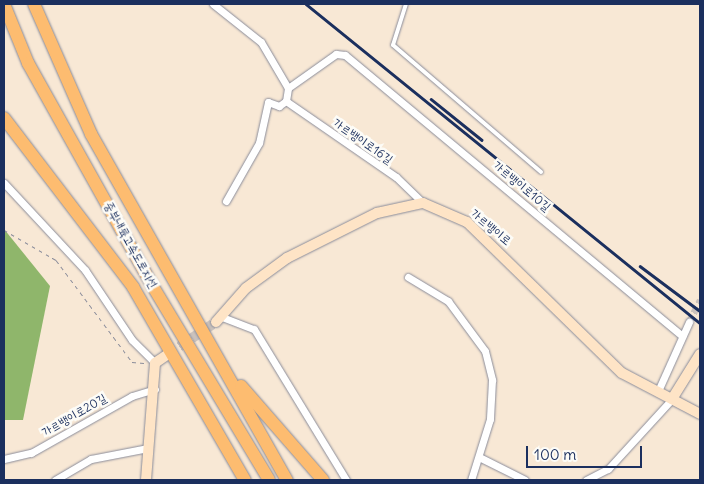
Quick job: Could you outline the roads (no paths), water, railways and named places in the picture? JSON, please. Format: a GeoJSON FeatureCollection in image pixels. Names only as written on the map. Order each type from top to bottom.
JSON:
{"type":"FeatureCollection","features":[{"type":"Feature","properties":{"kind":"highway","name":"중부내륙고속도로지선"},"geometry":{"type":"LineString","coordinates":[[4,4],[28,62],[152,285],[269,480]]}},
{"type":"Feature","properties":{"kind":"highway","name":"중부내륙고속도로지선"},"geometry":{"type":"LineString","coordinates":[[34,4],[91,134],[228,372],[287,480]]}},
{"type":"Feature","properties":{"kind":"highway"},"geometry":{"type":"LineString","coordinates":[[4,118],[133,288],[245,480]]}},
{"type":"Feature","properties":{"kind":"highway"},"geometry":{"type":"LineString","coordinates":[[228,372],[323,480]]}},
{"type":"Feature","properties":{"kind":"street"},"geometry":{"type":"LineString","coordinates":[[214,4],[260,42],[288,88],[286,101],[279,106],[268,102],[260,143],[226,201]]}},
{"type":"Feature","properties":{"kind":"street","name":"가르뱅이로10길"},"geometry":{"type":"LineString","coordinates":[[288,88],[336,54],[345,56],[682,336]]}},
{"type":"Feature","properties":{"kind":"street","name":"가르뱅이로16길"},"geometry":{"type":"LineString","coordinates":[[286,101],[396,178],[423,203]]}},
{"type":"Feature","properties":{"kind":"street"},"geometry":{"type":"LineString","coordinates":[[4,182],[85,270],[126,332],[153,364],[155,389],[146,480]]}},
{"type":"Feature","properties":{"kind":"street"},"geometry":{"type":"LineString","coordinates":[[346,480],[254,330],[219,320],[246,288],[287,258],[377,213],[423,203]]}},
{"type":"Feature","properties":{"kind":"street","name":"가르뱅이로"},"geometry":{"type":"LineString","coordinates":[[423,203],[468,222],[540,288],[600,356],[622,373],[700,414]]}},
{"type":"Feature","properties":{"kind":"street"},"geometry":{"type":"LineString","coordinates":[[408,277],[448,301],[485,351],[492,380],[481,458],[471,480]]}},
{"type":"Feature","properties":{"kind":"street"},"geometry":{"type":"LineString","coordinates":[[658,391],[690,322]]}},
{"type":"Feature","properties":{"kind":"street"},"geometry":{"type":"LineString","coordinates":[[153,364],[167,354]]}},
{"type":"Feature","properties":{"kind":"street"},"geometry":{"type":"LineString","coordinates":[[586,480],[608,469],[672,399],[700,354]]}},
{"type":"Feature","properties":{"kind":"street","name":"가르뱅이로20길"},"geometry":{"type":"LineString","coordinates":[[4,458],[31,453],[132,396],[155,389]]}},
{"type":"Feature","properties":{"kind":"street"},"geometry":{"type":"LineString","coordinates":[[55,480],[91,459],[148,448]]}},
{"type":"Feature","properties":{"kind":"street"},"geometry":{"type":"LineString","coordinates":[[481,458],[525,480]]}},
{"type":"Feature","properties":{"kind":"lane"},"geometry":{"type":"LineString","coordinates":[[406,4],[392,45],[541,172]]}},
{"type":"Feature","properties":{"kind":"tunnel"},"geometry":{"type":"LineString","coordinates":[[689,322],[700,300]]}},
{"type":"Feature","properties":{"kind":"tunnel"},"geometry":{"type":"LineString","coordinates":[[167,355],[216,322]]}},
{"type":"Feature","properties":{"kind":"railway"},"geometry":{"type":"LineString","coordinates":[[306,4],[700,323]]}},
{"type":"Feature","properties":{"kind":"railway"},"geometry":{"type":"LineString","coordinates":[[431,99],[482,140]]}},
{"type":"Feature","properties":{"kind":"railway"},"geometry":{"type":"LineString","coordinates":[[640,266],[700,311]]}}]}
